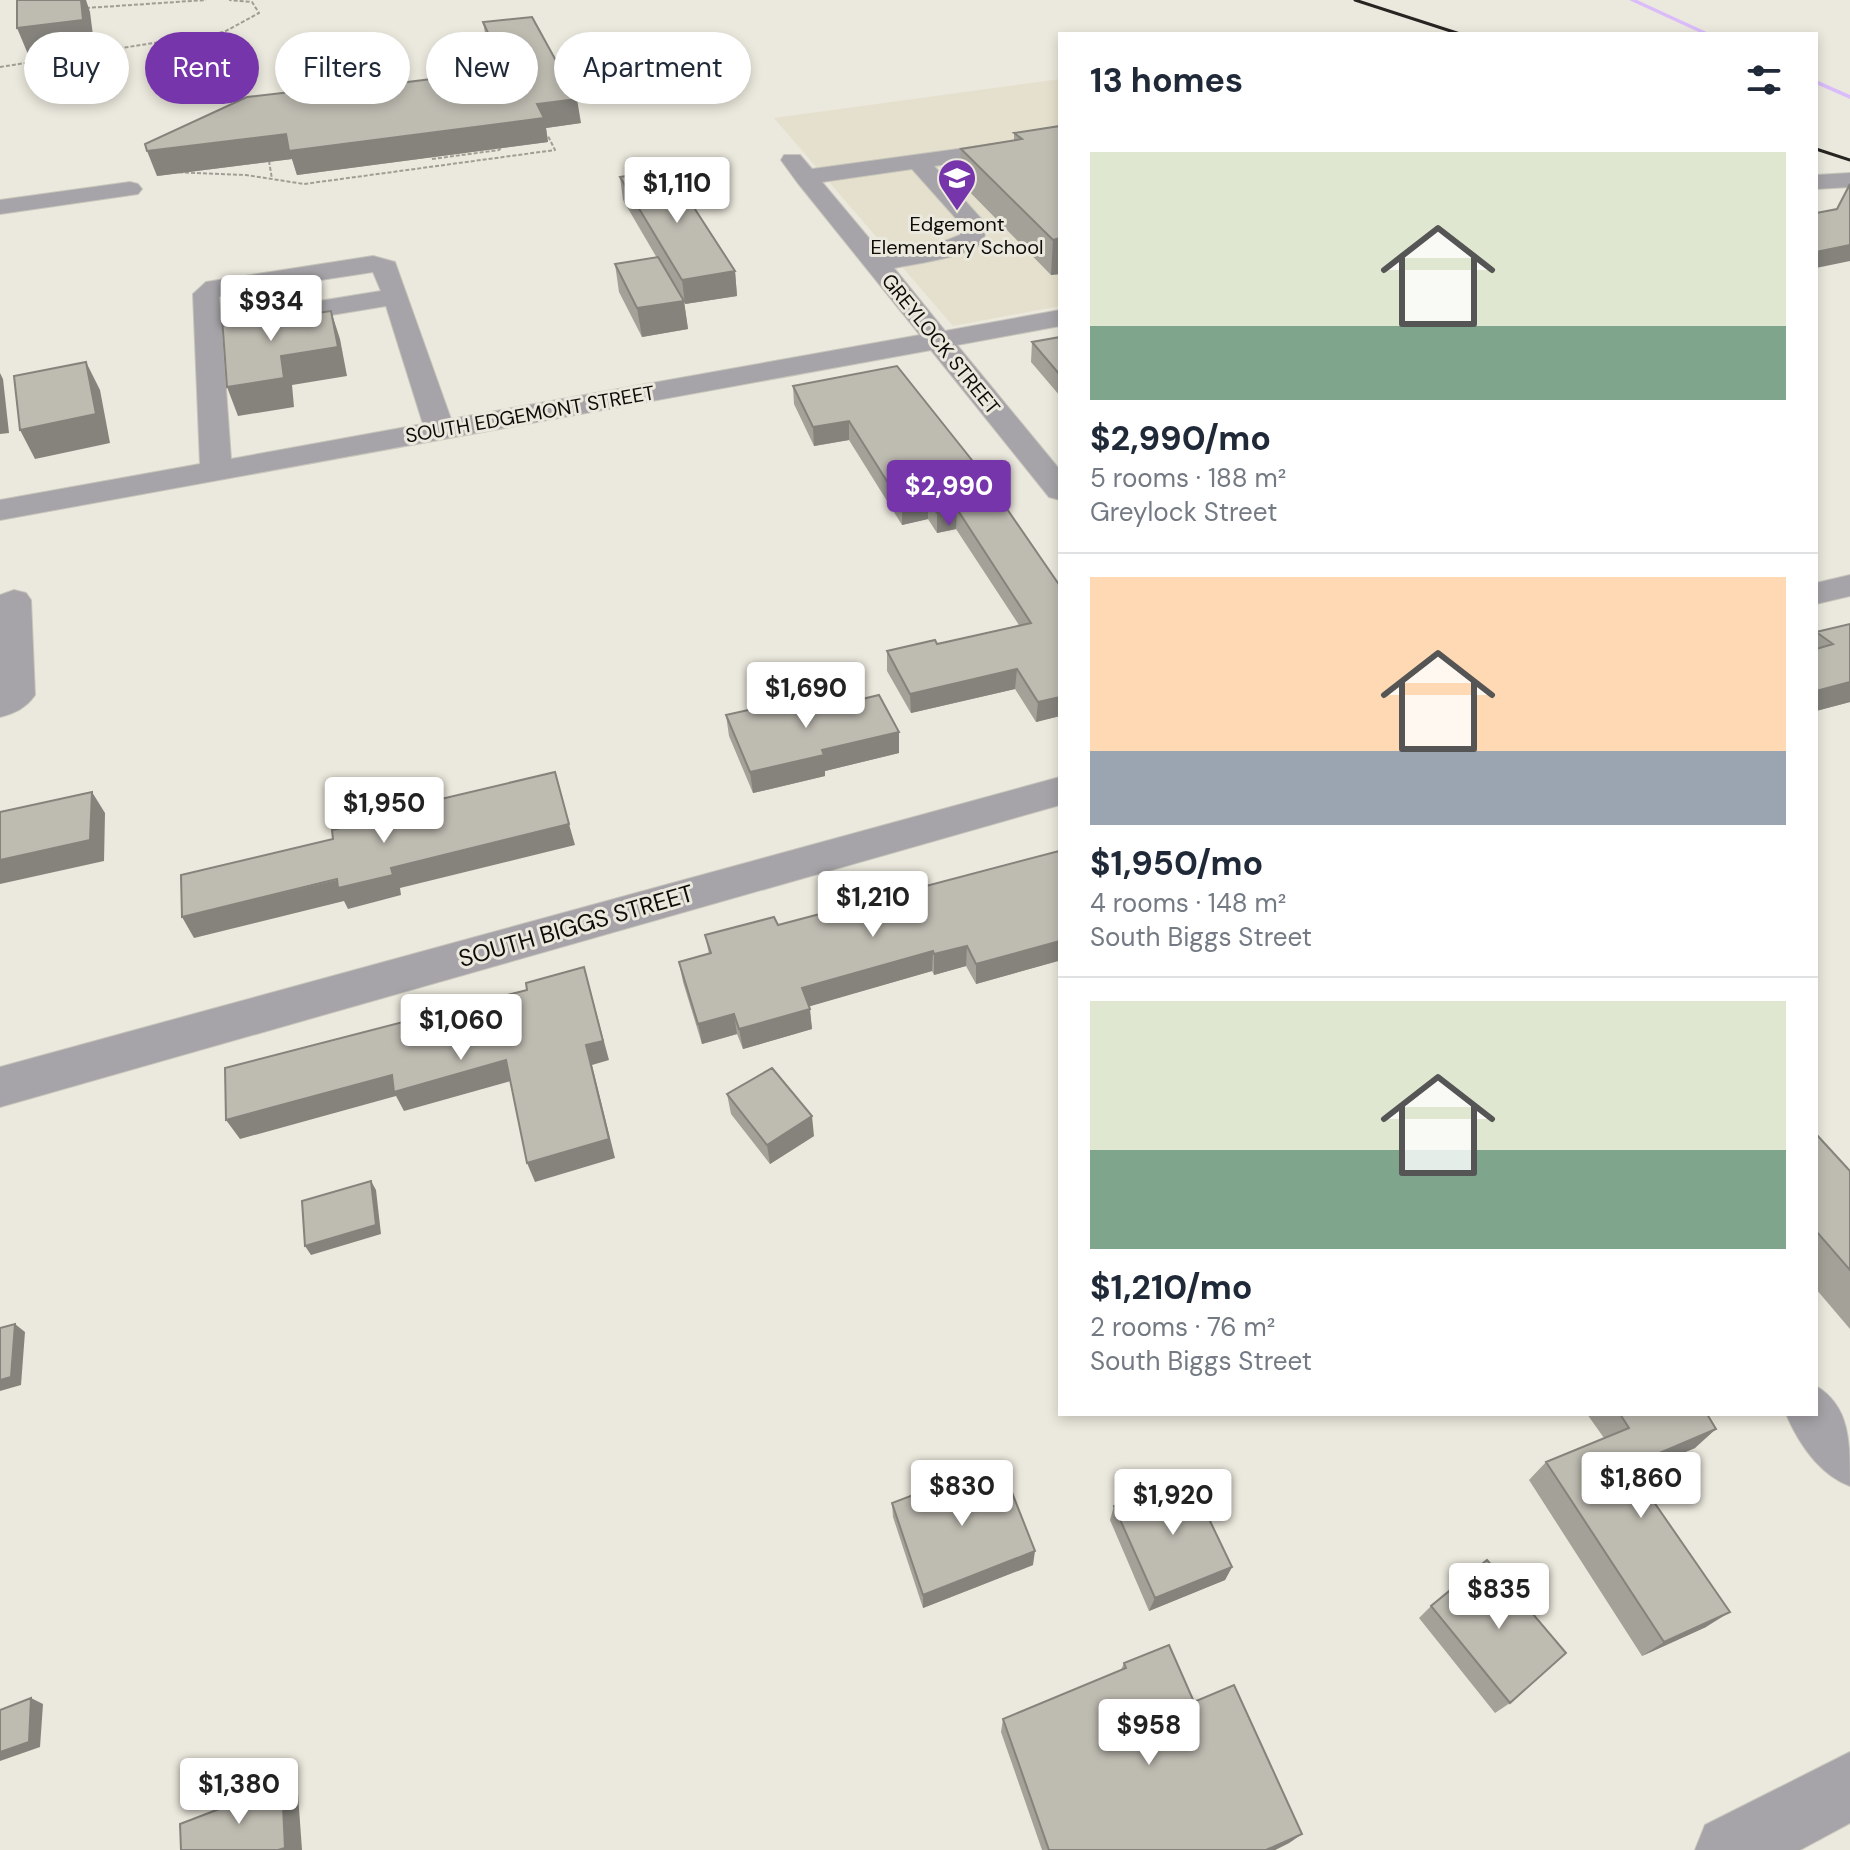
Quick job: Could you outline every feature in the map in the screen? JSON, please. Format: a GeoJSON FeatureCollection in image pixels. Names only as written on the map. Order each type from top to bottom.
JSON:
{"type":"FeatureCollection","features":[{"type":"Feature","properties":{"kind":"street"},"geometry":{"type":"LineString","coordinates":[[917,161],[1058,142]]}},
{"type":"Feature","properties":{"kind":"street"},"geometry":{"type":"LineString","coordinates":[[877,264],[944,250],[972,239],[973,223],[917,161]]}},
{"type":"Feature","properties":{"kind":"street","name":"GREYLOCK STREET"},"geometry":{"type":"LineString","coordinates":[[917,161],[798,169],[1058,488]]}},
{"type":"Feature","properties":{"kind":"street"},"geometry":{"type":"LineString","coordinates":[[1818,182],[1850,180]]}},
{"type":"Feature","properties":{"kind":"street"},"geometry":{"type":"LineString","coordinates":[[0,207],[130,189]]}},
{"type":"Feature","properties":{"kind":"street"},"geometry":{"type":"LineString","coordinates":[[216,470],[206,294],[215,288],[373,264],[386,267],[440,431]]}},
{"type":"Feature","properties":{"kind":"street"},"geometry":{"type":"LineString","coordinates":[[208,327],[394,297]]}},
{"type":"Feature","properties":{"kind":"street","name":"SOUTH EDGEMONT STREET"},"geometry":{"type":"LineString","coordinates":[[0,510],[1058,318]]}},
{"type":"Feature","properties":{"kind":"street"},"geometry":{"type":"LineString","coordinates":[[1818,593],[1850,585]]}},
{"type":"Feature","properties":{"kind":"street"},"geometry":{"type":"LineString","coordinates":[[0,705],[11,701],[16,695],[14,600]]}},
{"type":"Feature","properties":{"kind":"street","name":"SOUTH BIGGS STREET"},"geometry":{"type":"LineString","coordinates":[[0,1087],[1058,792]]}},
{"type":"Feature","properties":{"kind":"street"},"geometry":{"type":"LineString","coordinates":[[1817,1416],[1850,1457]]}},
{"type":"Feature","properties":{"kind":"street"},"geometry":{"type":"LineString","coordinates":[[1730,1850],[1850,1786]]}},
{"type":"Feature","properties":{"kind":"path"},"geometry":{"type":"LineString","coordinates":[[75,9],[206,0]]}},
{"type":"Feature","properties":{"kind":"path"},"geometry":{"type":"LineString","coordinates":[[0,67],[224,32],[259,13],[252,2],[229,0]]}},
{"type":"Feature","properties":{"kind":"path"},"geometry":{"type":"LineString","coordinates":[[166,171],[215,172],[304,184],[555,150],[548,136]]}},
{"type":"Feature","properties":{"kind":"path"},"geometry":{"type":"LineString","coordinates":[[432,159],[499,150],[512,138],[501,140]]}},
{"type":"Feature","properties":{"kind":"path"},"geometry":{"type":"LineString","coordinates":[[269,161],[272,179]]}},
{"type":"Feature","properties":{"kind":"path"},"geometry":{"type":"LineString","coordinates":[[386,174],[390,171],[387,163]]}},
{"type":"Feature","properties":{"kind":"shaded area","name":"Edgemont Elementary School"},"geometry":{"type":"Polygon","coordinates":[[[1058,79],[1058,306],[953,326],[774,118],[1058,79]]]}},
{"type":"Feature","properties":{"kind":"building"},"geometry":{"type":"Polygon","coordinates":[[[17,0],[81,0],[83,20],[17,28],[17,0]]]}},
{"type":"Feature","properties":{"kind":"building"},"geometry":{"type":"Polygon","coordinates":[[[532,17],[554,57],[554,102],[538,104],[538,32],[488,32],[483,22],[532,17]]]}},
{"type":"Feature","properties":{"kind":"building"},"geometry":{"type":"Polygon","coordinates":[[[426,80],[426,104],[537,104],[544,118],[289,151],[286,134],[147,151],[145,144],[232,104],[259,104],[259,96],[275,94],[275,104],[410,104],[410,82],[426,80]]]}},
{"type":"Feature","properties":{"kind":"building"},"geometry":{"type":"Polygon","coordinates":[[[1058,126],[1058,239],[1053,240],[961,149],[1022,139],[1014,133],[1058,126]]]}},
{"type":"Feature","properties":{"kind":"building"},"geometry":{"type":"Polygon","coordinates":[[[669,169],[735,271],[682,280],[620,177],[669,169]]]}},
{"type":"Feature","properties":{"kind":"building"},"geometry":{"type":"Polygon","coordinates":[[[1850,184],[1850,245],[1818,252],[1818,213],[1837,209],[1850,184]]]}},
{"type":"Feature","properties":{"kind":"building"},"geometry":{"type":"Polygon","coordinates":[[[658,257],[684,301],[637,308],[615,264],[658,257]]]}},
{"type":"Feature","properties":{"kind":"building"},"geometry":{"type":"Polygon","coordinates":[[[274,309],[275,319],[331,311],[338,347],[281,356],[284,378],[227,387],[222,317],[274,309]]]}},
{"type":"Feature","properties":{"kind":"building"},"geometry":{"type":"Polygon","coordinates":[[[1058,337],[1058,373],[1032,342],[1058,337]]]}},
{"type":"Feature","properties":{"kind":"building"},"geometry":{"type":"Polygon","coordinates":[[[86,362],[96,414],[20,430],[14,376],[86,362]]]}},
{"type":"Feature","properties":{"kind":"building"},"geometry":{"type":"Polygon","coordinates":[[[897,366],[983,474],[1058,583],[1058,697],[1038,702],[1017,669],[910,694],[887,651],[935,640],[937,644],[1031,623],[957,509],[937,513],[928,500],[902,505],[849,421],[813,427],[793,386],[897,366]]]}},
{"type":"Feature","properties":{"kind":"building"},"geometry":{"type":"Polygon","coordinates":[[[1850,624],[1850,682],[1818,690],[1818,648],[1833,644],[1818,632],[1850,624]]]}},
{"type":"Feature","properties":{"kind":"building"},"geometry":{"type":"Polygon","coordinates":[[[879,695],[899,732],[822,750],[824,755],[750,772],[726,715],[797,699],[804,713],[879,695]]]}},
{"type":"Feature","properties":{"kind":"building"},"geometry":{"type":"Polygon","coordinates":[[[555,772],[569,824],[391,868],[393,875],[338,888],[337,879],[182,917],[181,875],[333,839],[332,830],[442,804],[441,799],[555,772]]]}},
{"type":"Feature","properties":{"kind":"building"},"geometry":{"type":"Polygon","coordinates":[[[92,792],[90,840],[0,860],[0,812],[92,792]]]}},
{"type":"Feature","properties":{"kind":"building"},"geometry":{"type":"Polygon","coordinates":[[[1058,851],[1058,942],[976,964],[967,946],[934,954],[933,951],[802,988],[810,1009],[739,1029],[734,1014],[698,1024],[679,962],[711,953],[705,935],[774,917],[778,925],[1058,851]]]}},
{"type":"Feature","properties":{"kind":"building"},"geometry":{"type":"Polygon","coordinates":[[[584,967],[603,1041],[586,1045],[609,1139],[527,1163],[506,1060],[394,1092],[392,1075],[226,1120],[225,1068],[527,990],[526,983],[584,967]]]}},
{"type":"Feature","properties":{"kind":"building"},"geometry":{"type":"Polygon","coordinates":[[[772,1068],[812,1116],[767,1145],[727,1094],[772,1068]]]}},
{"type":"Feature","properties":{"kind":"building"},"geometry":{"type":"Polygon","coordinates":[[[1818,1136],[1850,1171],[1850,1270],[1818,1233],[1818,1136]]]}},
{"type":"Feature","properties":{"kind":"building"},"geometry":{"type":"Polygon","coordinates":[[[371,1181],[376,1225],[305,1246],[302,1201],[371,1181]]]}},
{"type":"Feature","properties":{"kind":"building"},"geometry":{"type":"Polygon","coordinates":[[[15,1324],[11,1377],[0,1380],[0,1328],[15,1324]]]}},
{"type":"Feature","properties":{"kind":"building"},"geometry":{"type":"Polygon","coordinates":[[[1621,1416],[1708,1416],[1716,1429],[1629,1466],[1730,1612],[1664,1642],[1546,1462],[1629,1428],[1621,1416]]]}},
{"type":"Feature","properties":{"kind":"building"},"geometry":{"type":"Polygon","coordinates":[[[1000,1462],[1035,1551],[923,1595],[892,1503],[1000,1462]]]}},
{"type":"Feature","properties":{"kind":"building"},"geometry":{"type":"Polygon","coordinates":[[[1189,1477],[1232,1567],[1155,1598],[1114,1506],[1189,1477]]]}},
{"type":"Feature","properties":{"kind":"building"},"geometry":{"type":"Polygon","coordinates":[[[1487,1560],[1566,1653],[1510,1703],[1431,1606],[1487,1560]]]}},
{"type":"Feature","properties":{"kind":"building"},"geometry":{"type":"Polygon","coordinates":[[[1169,1645],[1194,1702],[1234,1685],[1302,1834],[1266,1850],[1049,1850],[1003,1719],[1126,1668],[1124,1663],[1169,1645]]]}},
{"type":"Feature","properties":{"kind":"building"},"geometry":{"type":"Polygon","coordinates":[[[31,1698],[29,1742],[0,1752],[0,1710],[31,1698]]]}},
{"type":"Feature","properties":{"kind":"building"},"geometry":{"type":"Polygon","coordinates":[[[282,1785],[285,1848],[181,1850],[180,1824],[282,1785]]]}},
{"type":"Feature","properties":{"kind":"waterway"},"geometry":{"type":"LineString","coordinates":[[1632,0],[1704,32]]}},
{"type":"Feature","properties":{"kind":"waterway"},"geometry":{"type":"LineString","coordinates":[[1818,83],[1850,97]]}},
{"type":"Feature","properties":{"kind":"railway"},"geometry":{"type":"LineString","coordinates":[[1355,0],[1454,32]]}},
{"type":"Feature","properties":{"kind":"railway"},"geometry":{"type":"LineString","coordinates":[[1818,150],[1850,160]]}},
{"type":"Feature","properties":{"kind":"place","name":"Edgemont Elementary School"},"geometry":{"type":"Point","coordinates":[957,212]}}]}
